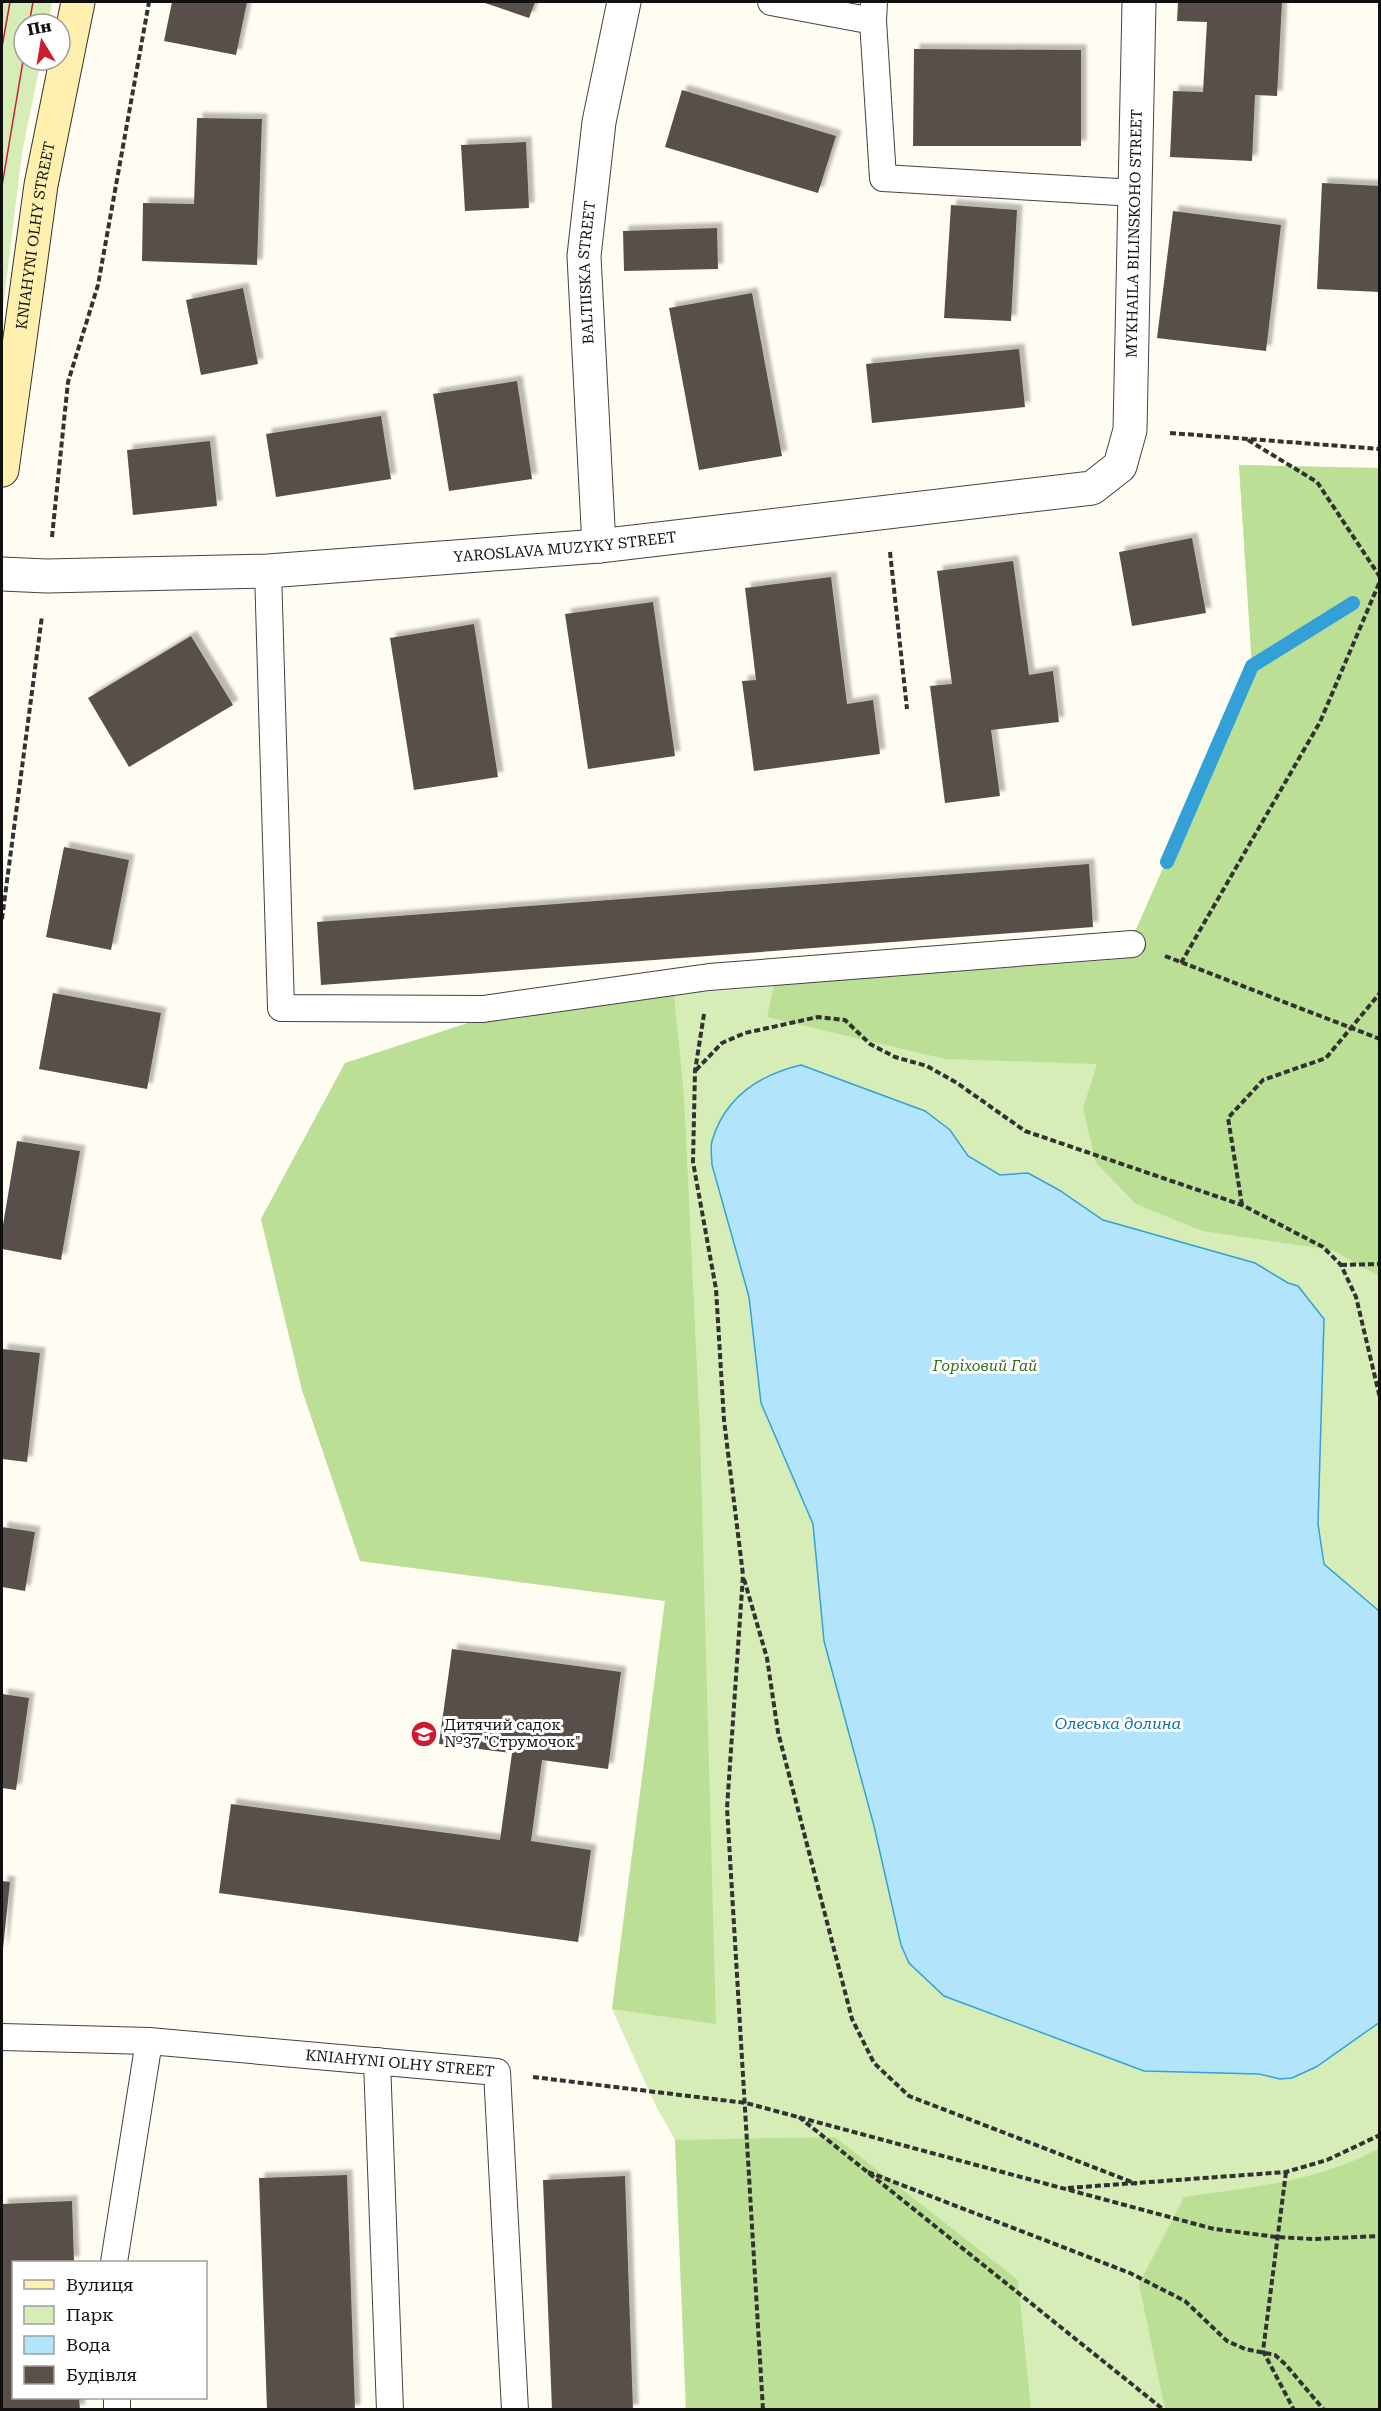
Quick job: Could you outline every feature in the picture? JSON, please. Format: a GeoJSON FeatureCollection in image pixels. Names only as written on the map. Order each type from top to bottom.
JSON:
{"type":"FeatureCollection","features":[{"type":"Feature","properties":{"kind":"main road","name":"KNIAHYNI OLHY STREET"},"geometry":{"type":"LineString","coordinates":[[2,470],[41,185],[78,2]]}},
{"type":"Feature","properties":{"kind":"street","name":"BALTIISKA STREET"},"geometry":{"type":"LineString","coordinates":[[599,546],[584,256],[598,122],[624,2]]}},
{"type":"Feature","properties":{"kind":"street","name":"MYKHAILA BILINSKOHO STREET"},"geometry":{"type":"LineString","coordinates":[[1120,466],[1130,430],[1138,2]]}},
{"type":"Feature","properties":{"kind":"street","name":"YAROSLAVA MUZYKY STREET"},"geometry":{"type":"LineString","coordinates":[[2,574],[47,576],[268,570],[599,546],[1092,488],[1120,466]]}},
{"type":"Feature","properties":{"kind":"lane"},"geometry":{"type":"LineString","coordinates":[[771,2],[873,11],[883,178],[1135,194]]}},
{"type":"Feature","properties":{"kind":"lane"},"geometry":{"type":"LineString","coordinates":[[268,570],[281,1008],[483,1009],[709,977],[1132,944]]}},
{"type":"Feature","properties":{"kind":"lane","name":"KNIAHYNI OLHY STREET"},"geometry":{"type":"LineString","coordinates":[[2,2037],[149,2041],[497,2072],[515,2409]]}},
{"type":"Feature","properties":{"kind":"lane"},"geometry":{"type":"LineString","coordinates":[[114,2261],[149,2041]]}},
{"type":"Feature","properties":{"kind":"lane"},"geometry":{"type":"LineString","coordinates":[[377,2061],[390,2409]]}},
{"type":"Feature","properties":{"kind":"path"},"geometry":{"type":"LineString","coordinates":[[51,540],[68,382],[98,285],[149,2]]}},
{"type":"Feature","properties":{"kind":"path"},"geometry":{"type":"LineString","coordinates":[[1130,430],[1380,449]]}},
{"type":"Feature","properties":{"kind":"path"},"geometry":{"type":"LineString","coordinates":[[1245,439],[1317,482],[1380,577]]}},
{"type":"Feature","properties":{"kind":"path"},"geometry":{"type":"LineString","coordinates":[[886,512],[907,709]]}},
{"type":"Feature","properties":{"kind":"path"},"geometry":{"type":"LineString","coordinates":[[1180,963],[1320,722],[1380,582]]}},
{"type":"Feature","properties":{"kind":"path"},"geometry":{"type":"LineString","coordinates":[[2,919],[44,606]]}},
{"type":"Feature","properties":{"kind":"path"},"geometry":{"type":"LineString","coordinates":[[1132,944],[1380,1039]]}},
{"type":"Feature","properties":{"kind":"path"},"geometry":{"type":"LineString","coordinates":[[709,977],[695,1071],[693,1162],[716,1289],[724,1420],[743,1575],[767,1658],[778,1732],[852,2019],[874,2063],[909,2096],[1137,2184]]}},
{"type":"Feature","properties":{"kind":"path"},"geometry":{"type":"LineString","coordinates":[[1242,1205],[1228,1118],[1263,1080],[1326,1058],[1380,993]]}},
{"type":"Feature","properties":{"kind":"path"},"geometry":{"type":"LineString","coordinates":[[695,1071],[722,1043],[745,1033],[818,1017],[845,1020],[870,1044],[895,1057],[927,1065],[957,1083],[1025,1131],[1242,1205],[1323,1247],[1341,1265],[1356,1297],[1380,1398]]}},
{"type":"Feature","properties":{"kind":"path"},"geometry":{"type":"LineString","coordinates":[[1341,1265],[1380,1264]]}},
{"type":"Feature","properties":{"kind":"path"},"geometry":{"type":"LineString","coordinates":[[743,1575],[727,1808],[763,2409]]}},
{"type":"Feature","properties":{"kind":"path"},"geometry":{"type":"LineString","coordinates":[[497,2072],[746,2103],[1214,2229],[1313,2239],[1380,2236]]}},
{"type":"Feature","properties":{"kind":"path"},"geometry":{"type":"LineString","coordinates":[[798,2116],[1164,2409]]}},
{"type":"Feature","properties":{"kind":"path"},"geometry":{"type":"LineString","coordinates":[[1064,2188],[1286,2172],[1327,2160],[1380,2135]]}},
{"type":"Feature","properties":{"kind":"path"},"geometry":{"type":"LineString","coordinates":[[868,2172],[1130,2274],[1185,2301],[1227,2341],[1245,2349],[1275,2355],[1324,2409]]}},
{"type":"Feature","properties":{"kind":"path"},"geometry":{"type":"LineString","coordinates":[[1286,2172],[1263,2351],[1294,2409]]}},
{"type":"Feature","properties":{"kind":"green space"},"geometry":{"type":"Polygon","coordinates":[[[2,2],[52,2],[50,12],[12,12],[12,72],[39,72],[22,153],[2,316],[2,2]]]}},
{"type":"Feature","properties":{"kind":"green space","name":"Горіховий Гай"},"geometry":{"type":"Polygon","coordinates":[[[1239,465],[1379,468],[1379,2409],[686,2409],[675,2140],[655,2104],[612,2009],[665,1601],[360,1561],[302,1390],[261,1219],[345,1063],[674,994],[1123,959],[1252,666],[1239,465]]]}},
{"type":"Feature","properties":{"kind":"green space"},"geometry":{"type":"Polygon","coordinates":[[[1239,465],[1379,468],[1379,1276],[1332,1250],[1202,1231],[1136,1204],[1096,1163],[1083,1108],[1097,1064],[945,1059],[767,1017],[774,985],[1123,959],[1252,666],[1239,465]]]}},
{"type":"Feature","properties":{"kind":"green space"},"geometry":{"type":"Polygon","coordinates":[[[674,994],[684,1096],[700,1432],[716,2024],[612,2009],[665,1601],[360,1561],[302,1390],[261,1219],[345,1063],[483,1018],[674,994]]]}},
{"type":"Feature","properties":{"kind":"green space"},"geometry":{"type":"Polygon","coordinates":[[[835,2137],[1018,2280],[1031,2409],[686,2409],[675,2140],[835,2137]]]}},
{"type":"Feature","properties":{"kind":"green space"},"geometry":{"type":"Polygon","coordinates":[[[1379,2148],[1379,2409],[1165,2409],[1139,2284],[1184,2197],[1309,2176],[1333,2169],[1379,2148]]]}},
{"type":"Feature","properties":{"kind":"water","name":"Олеська долина"},"geometry":{"type":"Polygon","coordinates":[[[801,1065],[925,1111],[950,1130],[968,1156],[1000,1175],[1028,1173],[1059,1190],[1103,1220],[1255,1263],[1288,1283],[1298,1286],[1324,1319],[1318,1524],[1324,1564],[1379,1611],[1380,2022],[1316,2067],[1292,2078],[1280,2079],[1259,2074],[1144,2071],[944,1996],[909,1963],[901,1945],[874,1826],[824,1641],[813,1524],[761,1403],[749,1297],[712,1165],[712,1141],[725,1112],[735,1100],[746,1090],[771,1075],[801,1065]]]}},
{"type":"Feature","properties":{"kind":"building"},"geometry":{"type":"Polygon","coordinates":[[[172,2],[247,2],[236,55],[164,41],[172,2]]]}},
{"type":"Feature","properties":{"kind":"building"},"geometry":{"type":"Polygon","coordinates":[[[482,2],[535,2],[529,18],[482,2]]]}},
{"type":"Feature","properties":{"kind":"building"},"geometry":{"type":"Polygon","coordinates":[[[1178,2],[1282,2],[1277,96],[1255,95],[1252,161],[1170,157],[1173,91],[1203,92],[1207,22],[1177,21],[1178,2]]]}},
{"type":"Feature","properties":{"kind":"building"},"geometry":{"type":"Polygon","coordinates":[[[914,49],[1081,50],[1081,146],[913,146],[914,49]]]}},
{"type":"Feature","properties":{"kind":"building"},"geometry":{"type":"Polygon","coordinates":[[[682,90],[836,136],[818,193],[665,147],[682,90]]]}},
{"type":"Feature","properties":{"kind":"building"},"geometry":{"type":"Polygon","coordinates":[[[197,118],[262,119],[257,265],[142,261],[143,203],[194,204],[197,118]]]}},
{"type":"Feature","properties":{"kind":"building"},"geometry":{"type":"Polygon","coordinates":[[[526,142],[529,208],[465,211],[461,145],[526,142]]]}},
{"type":"Feature","properties":{"kind":"building"},"geometry":{"type":"Polygon","coordinates":[[[1322,183],[1380,186],[1380,292],[1317,289],[1322,183]]]}},
{"type":"Feature","properties":{"kind":"building"},"geometry":{"type":"Polygon","coordinates":[[[951,205],[1017,210],[1011,321],[944,318],[951,205]]]}},
{"type":"Feature","properties":{"kind":"building"},"geometry":{"type":"Polygon","coordinates":[[[1173,211],[1281,225],[1266,351],[1157,338],[1173,211]]]}},
{"type":"Feature","properties":{"kind":"building"},"geometry":{"type":"Polygon","coordinates":[[[717,228],[718,269],[624,271],[623,231],[717,228]]]}},
{"type":"Feature","properties":{"kind":"building"},"geometry":{"type":"Polygon","coordinates":[[[243,288],[258,364],[201,375],[186,300],[243,288]]]}},
{"type":"Feature","properties":{"kind":"building"},"geometry":{"type":"Polygon","coordinates":[[[752,293],[782,456],[699,470],[669,308],[752,293]]]}},
{"type":"Feature","properties":{"kind":"building"},"geometry":{"type":"Polygon","coordinates":[[[1019,349],[1025,407],[872,423],[866,364],[1019,349]]]}},
{"type":"Feature","properties":{"kind":"building"},"geometry":{"type":"Polygon","coordinates":[[[517,381],[532,479],[449,491],[433,394],[517,381]]]}},
{"type":"Feature","properties":{"kind":"building"},"geometry":{"type":"Polygon","coordinates":[[[381,416],[391,479],[276,497],[266,434],[381,416]]]}},
{"type":"Feature","properties":{"kind":"building"},"geometry":{"type":"Polygon","coordinates":[[[210,441],[217,506],[133,515],[127,450],[210,441]]]}},
{"type":"Feature","properties":{"kind":"building"},"geometry":{"type":"Polygon","coordinates":[[[1192,538],[1206,613],[1132,626],[1119,552],[1192,538]]]}},
{"type":"Feature","properties":{"kind":"building"},"geometry":{"type":"Polygon","coordinates":[[[1013,561],[1029,675],[1053,671],[1059,722],[991,730],[1000,796],[945,803],[930,686],[952,684],[937,571],[1013,561]]]}},
{"type":"Feature","properties":{"kind":"building"},"geometry":{"type":"Polygon","coordinates":[[[831,577],[847,704],[873,700],[880,754],[754,771],[742,681],[756,680],[745,588],[831,577]]]}},
{"type":"Feature","properties":{"kind":"building"},"geometry":{"type":"Polygon","coordinates":[[[653,602],[675,756],[588,769],[565,614],[653,602]]]}},
{"type":"Feature","properties":{"kind":"building"},"geometry":{"type":"Polygon","coordinates":[[[474,624],[498,777],[414,790],[390,638],[474,624]]]}},
{"type":"Feature","properties":{"kind":"building"},"geometry":{"type":"Polygon","coordinates":[[[191,636],[233,705],[129,767],[88,698],[191,636]]]}},
{"type":"Feature","properties":{"kind":"building"},"geometry":{"type":"Polygon","coordinates":[[[64,847],[129,860],[111,950],[46,937],[64,847]]]}},
{"type":"Feature","properties":{"kind":"building"},"geometry":{"type":"Polygon","coordinates":[[[1089,864],[1093,927],[321,985],[317,922],[1089,864]]]}},
{"type":"Feature","properties":{"kind":"building"},"geometry":{"type":"Polygon","coordinates":[[[53,993],[161,1013],[147,1089],[39,1069],[53,993]]]}},
{"type":"Feature","properties":{"kind":"building"},"geometry":{"type":"Polygon","coordinates":[[[17,1141],[80,1151],[61,1260],[2,1249],[2,1231],[17,1141]]]}},
{"type":"Feature","properties":{"kind":"building"},"geometry":{"type":"Polygon","coordinates":[[[2,1349],[40,1353],[27,1462],[2,1459],[2,1349]]]}},
{"type":"Feature","properties":{"kind":"building"},"geometry":{"type":"Polygon","coordinates":[[[2,1527],[35,1532],[25,1591],[2,1587],[2,1527]]]}},
{"type":"Feature","properties":{"kind":"building"},"geometry":{"type":"Polygon","coordinates":[[[452,1649],[621,1672],[608,1769],[542,1760],[531,1841],[591,1850],[578,1942],[219,1893],[231,1804],[500,1840],[512,1753],[439,1744],[452,1649]]]}},
{"type":"Feature","properties":{"kind":"building"},"geometry":{"type":"Polygon","coordinates":[[[2,1694],[29,1698],[16,1790],[2,1788],[2,1694]]]}},
{"type":"Feature","properties":{"kind":"building"},"geometry":{"type":"Polygon","coordinates":[[[2,1881],[10,1882],[3,1949],[2,1949],[2,1881]]]}},
{"type":"Feature","properties":{"kind":"building"},"geometry":{"type":"Polygon","coordinates":[[[347,2175],[355,2410],[267,2410],[259,2178],[347,2175]]]}},
{"type":"Feature","properties":{"kind":"building"},"geometry":{"type":"Polygon","coordinates":[[[625,2176],[633,2410],[552,2410],[543,2180],[625,2176]]]}},
{"type":"Feature","properties":{"kind":"building"},"geometry":{"type":"Polygon","coordinates":[[[72,2201],[74,2261],[12,2261],[12,2399],[79,2399],[80,2410],[2,2410],[2,2204],[72,2201]]]}},
{"type":"Feature","properties":{"kind":"waterway"},"geometry":{"type":"LineString","coordinates":[[1167,862],[1252,666],[1353,603]]}},
{"type":"Feature","properties":{"kind":"tram line"},"geometry":{"type":"LineString","coordinates":[[2,47],[10,2]]}},
{"type":"Feature","properties":{"kind":"tram line"},"geometry":{"type":"LineString","coordinates":[[31,12],[33,2]]}},
{"type":"Feature","properties":{"kind":"tram line"},"geometry":{"type":"LineString","coordinates":[[2,186],[21,72]]}},
{"type":"Feature","properties":{"kind":"place","name":"Дитячий садок №37 \"Струмочок\""},"geometry":{"type":"Point","coordinates":[424,1734]}}]}
